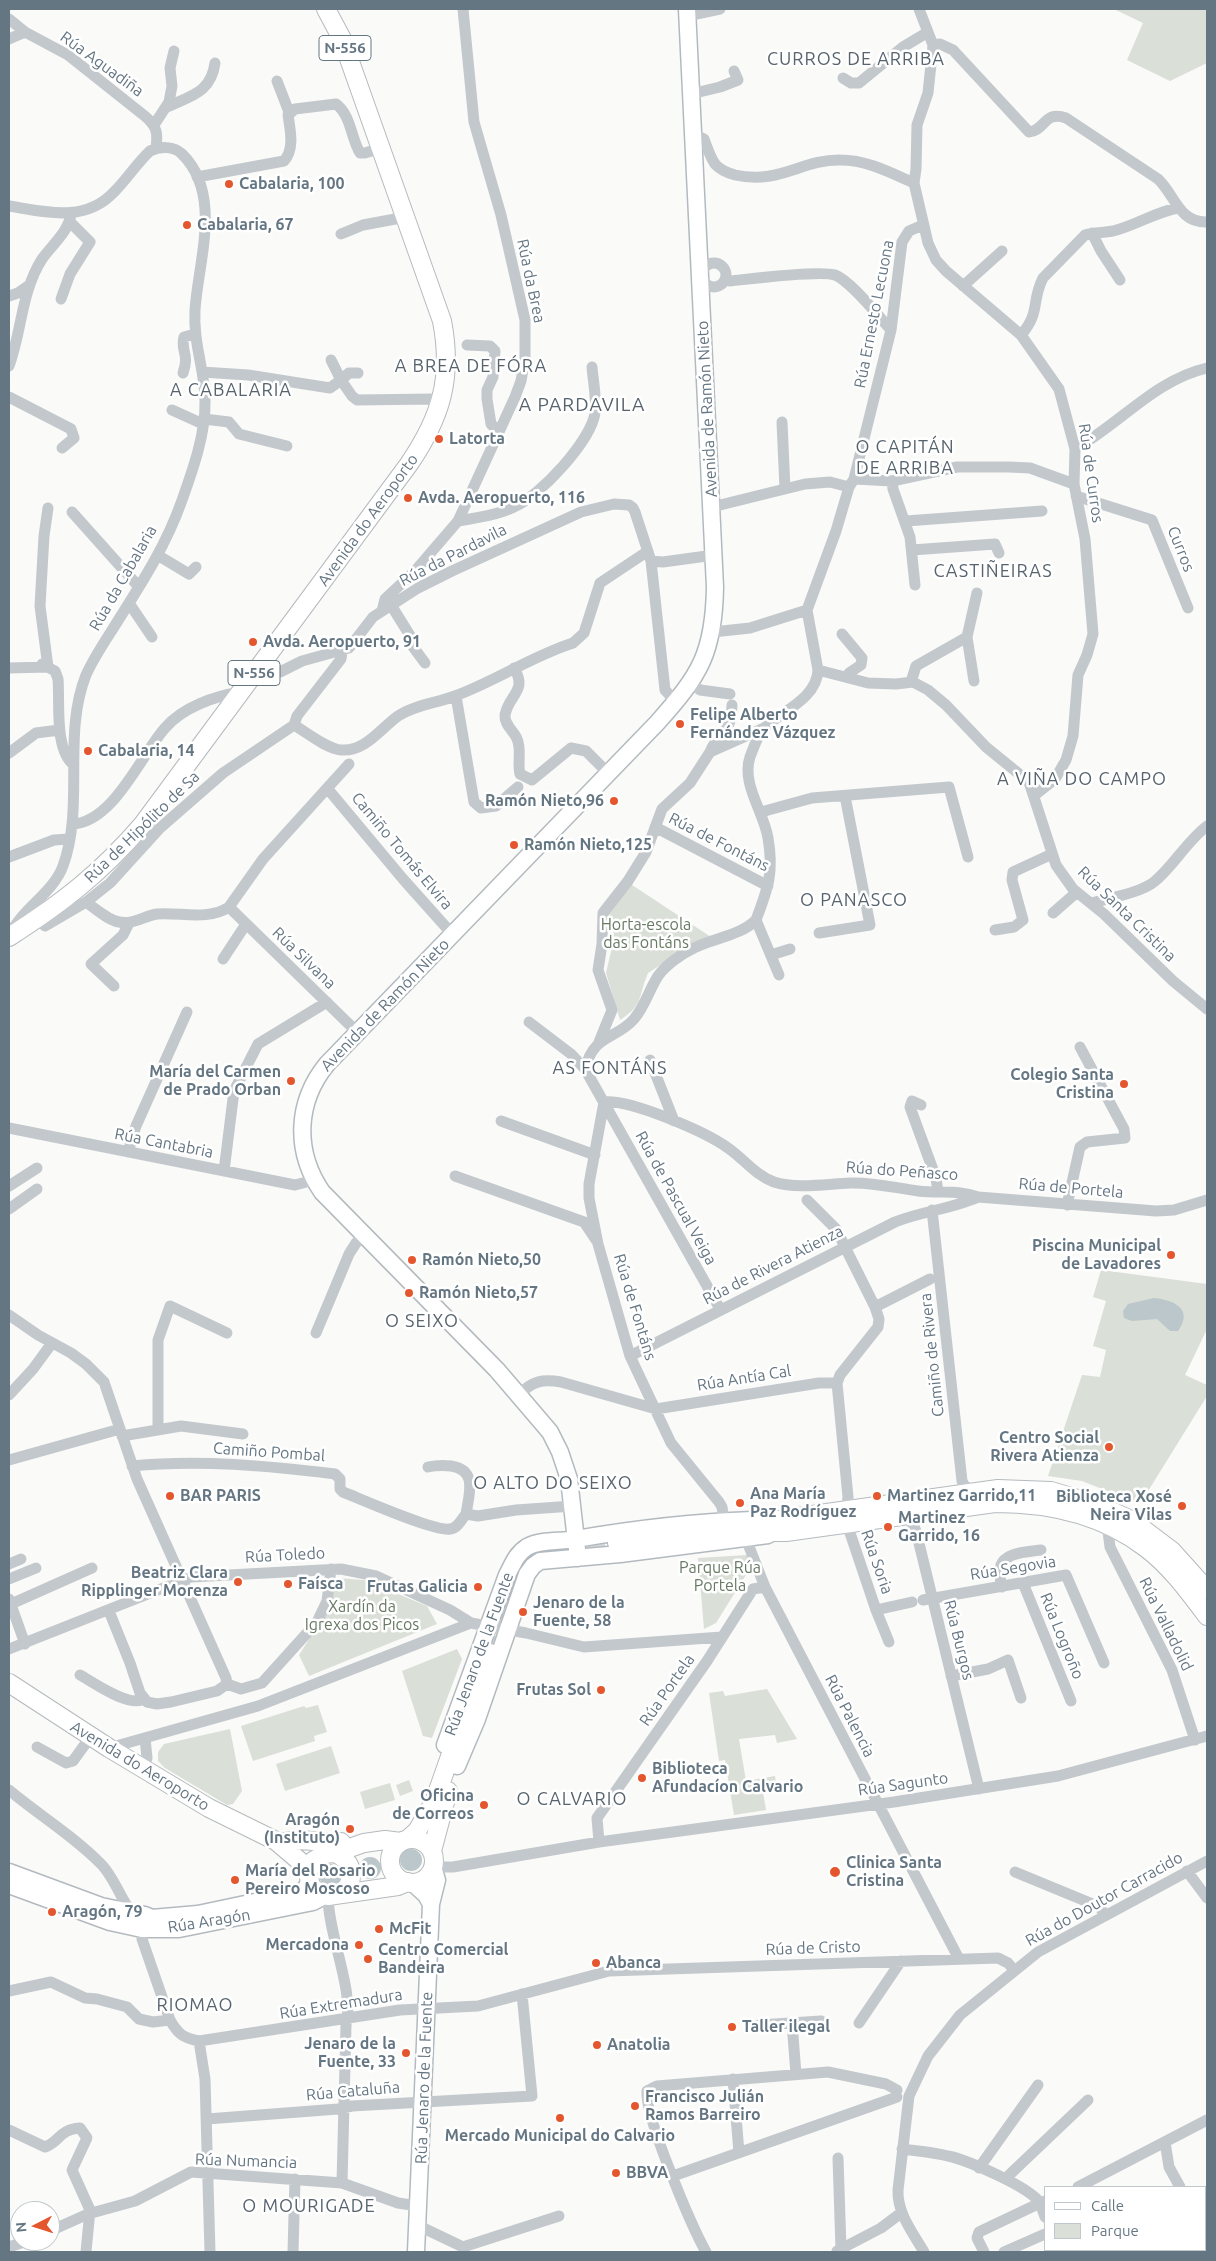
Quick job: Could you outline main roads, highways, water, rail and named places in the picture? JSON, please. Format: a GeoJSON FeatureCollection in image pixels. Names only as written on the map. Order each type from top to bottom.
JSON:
{"type":"FeatureCollection","features":[{"type":"Feature","properties":{"kind":"main road","name":"Avenida do Aeroporto"},"geometry":{"type":"LineString","coordinates":[[9,936],[36,920],[80,888],[128,841],[410,464],[432,428],[441,401],[447,362],[442,321],[342,39],[326,9]]}},
{"type":"Feature","properties":{"kind":"main road","name":"Avenida de Ramón Nieto"},"geometry":{"type":"LineString","coordinates":[[578,1558],[569,1480],[560,1452],[545,1425],[497,1370],[322,1192],[314,1180],[304,1155],[301,1126],[308,1094],[316,1078],[358,1032],[609,774],[676,702],[691,683],[702,664],[713,632],[715,611],[714,555],[703,276],[687,12]]}},
{"type":"Feature","properties":{"kind":"main road"},"geometry":{"type":"LineString","coordinates":[[903,1510],[972,1492],[998,1489],[1051,1491],[1098,1505],[1131,1520],[1172,1551],[1207,1590]]}},
{"type":"Feature","properties":{"kind":"main road"},"geometry":{"type":"LineString","coordinates":[[616,1543],[721,1527],[783,1526],[903,1510],[995,1503],[1021,1503],[1086,1515],[1107,1524],[1147,1548],[1186,1588],[1207,1616]]}},
{"type":"Feature","properties":{"kind":"main road"},"geometry":{"type":"LineString","coordinates":[[578,1558],[744,1539],[783,1526]]}},
{"type":"Feature","properties":{"kind":"main road","name":"Rúa Jenaro de la Fuente"},"geometry":{"type":"LineString","coordinates":[[426,1813],[425,1800],[488,1625],[516,1557],[522,1551],[538,1543],[576,1539],[610,1532],[721,1527]]}},
{"type":"Feature","properties":{"kind":"main road","name":"Rúa Jenaro de la Fuente"},"geometry":{"type":"LineString","coordinates":[[416,2252],[431,1904],[437,1880],[433,1859],[441,1812],[457,1766],[477,1719],[527,1574],[540,1561],[578,1558]]}},
{"type":"Feature","properties":{"kind":"main road"},"geometry":{"type":"LineString","coordinates":[[467,1715],[490,1653]]}},
{"type":"Feature","properties":{"kind":"main road","name":"Avenida do Aeroporto"},"geometry":{"type":"LineString","coordinates":[[9,1683],[109,1748],[209,1808],[280,1841],[329,1853]]}},
{"type":"Feature","properties":{"kind":"main road","name":"Rúa Jenaro de la Fuente"},"geometry":{"type":"LineString","coordinates":[[457,1766],[467,1715]]}},
{"type":"Feature","properties":{"kind":"main road","name":"Rúa Jenaro de la Fuente"},"geometry":{"type":"LineString","coordinates":[[404,1840],[417,1831],[434,1802],[467,1715]]}},
{"type":"Feature","properties":{"kind":"main road"},"geometry":{"type":"LineString","coordinates":[[280,1841],[299,1840],[322,1843],[356,1840],[364,1843]]}},
{"type":"Feature","properties":{"kind":"main road"},"geometry":{"type":"LineString","coordinates":[[329,1853],[364,1843],[385,1840],[420,1840],[433,1859]]}},
{"type":"Feature","properties":{"kind":"main road"},"geometry":{"type":"LineString","coordinates":[[404,1840],[392,1852],[390,1864],[396,1876],[410,1883],[426,1895],[431,1904]]}},
{"type":"Feature","properties":{"kind":"main road","name":"Avenida do Aeroporto"},"geometry":{"type":"LineString","coordinates":[[280,1841],[302,1863],[309,1877]]}},
{"type":"Feature","properties":{"kind":"main road"},"geometry":{"type":"LineString","coordinates":[[309,1877],[315,1890],[331,1895],[350,1883],[351,1868],[347,1861],[329,1853]]}},
{"type":"Feature","properties":{"kind":"main road","name":"Rúa Aragón"},"geometry":{"type":"LineString","coordinates":[[146,1929],[198,1914],[297,1894],[305,1890],[313,1861],[329,1853]]}},
{"type":"Feature","properties":{"kind":"main road","name":"Rúa Aragón"},"geometry":{"type":"LineString","coordinates":[[9,1885],[110,1922],[146,1929],[179,1929],[314,1902],[331,1895],[410,1883],[428,1876],[433,1859]]}},
{"type":"Feature","properties":{"kind":"main road","name":"Rúa Aragón"},"geometry":{"type":"LineString","coordinates":[[9,1872],[101,1906],[145,1915],[146,1929]]}},
{"type":"Feature","properties":{"kind":"tunnel"},"geometry":{"type":"LineString","coordinates":[[490,1653],[517,1576],[525,1563],[535,1556],[552,1551],[617,1543]]}},
{"type":"Feature","properties":{"kind":"place","name":"Cabalaria, 100"},"geometry":{"type":"Point","coordinates":[229,184]}},
{"type":"Feature","properties":{"kind":"place","name":"Cabalaria, 67"},"geometry":{"type":"Point","coordinates":[187,225]}},
{"type":"Feature","properties":{"kind":"place","name":"Latorta"},"geometry":{"type":"Point","coordinates":[439,439]}},
{"type":"Feature","properties":{"kind":"place","name":"Avda. Aeropuerto, 116"},"geometry":{"type":"Point","coordinates":[408,498]}},
{"type":"Feature","properties":{"kind":"place","name":"Avda. Aeropuerto, 91"},"geometry":{"type":"Point","coordinates":[253,642]}},
{"type":"Feature","properties":{"kind":"place","name":"Felipe Alberto Fernández Vázquez"},"geometry":{"type":"Point","coordinates":[680,724]}},
{"type":"Feature","properties":{"kind":"place","name":"Cabalaria, 14"},"geometry":{"type":"Point","coordinates":[88,751]}},
{"type":"Feature","properties":{"kind":"place","name":"Ramón Nieto,96"},"geometry":{"type":"Point","coordinates":[614,801]}},
{"type":"Feature","properties":{"kind":"place","name":"Ramón Nieto,125"},"geometry":{"type":"Point","coordinates":[514,845]}},
{"type":"Feature","properties":{"kind":"place","name":"María del Carmen de Prado Orban"},"geometry":{"type":"Point","coordinates":[291,1081]}},
{"type":"Feature","properties":{"kind":"place","name":"Colegio Santa Cristina"},"geometry":{"type":"Point","coordinates":[1124,1084]}},
{"type":"Feature","properties":{"kind":"place","name":"Piscina Municipal de Lavadores"},"geometry":{"type":"Point","coordinates":[1171,1255]}},
{"type":"Feature","properties":{"kind":"place","name":"Ramón Nieto,50"},"geometry":{"type":"Point","coordinates":[412,1260]}},
{"type":"Feature","properties":{"kind":"place","name":"Ramón Nieto,57"},"geometry":{"type":"Point","coordinates":[409,1293]}},
{"type":"Feature","properties":{"kind":"place","name":"Centro Social Rivera Atienza"},"geometry":{"type":"Point","coordinates":[1109,1447]}},
{"type":"Feature","properties":{"kind":"place","name":"BAR PARIS"},"geometry":{"type":"Point","coordinates":[170,1496]}},
{"type":"Feature","properties":{"kind":"place","name":"Martinez Garrido,11"},"geometry":{"type":"Point","coordinates":[877,1496]}},
{"type":"Feature","properties":{"kind":"place","name":"Ana María Paz Rodríguez"},"geometry":{"type":"Point","coordinates":[740,1503]}},
{"type":"Feature","properties":{"kind":"place","name":"Biblioteca Xosé Neira Vilas"},"geometry":{"type":"Point","coordinates":[1182,1506]}},
{"type":"Feature","properties":{"kind":"place","name":"Martinez Garrido, 16"},"geometry":{"type":"Point","coordinates":[888,1527]}},
{"type":"Feature","properties":{"kind":"place","name":"Beatriz Clara Ripplinger Morenza"},"geometry":{"type":"Point","coordinates":[238,1582]}},
{"type":"Feature","properties":{"kind":"place","name":"Faísca"},"geometry":{"type":"Point","coordinates":[288,1584]}},
{"type":"Feature","properties":{"kind":"place","name":"Frutas Galicia"},"geometry":{"type":"Point","coordinates":[478,1587]}},
{"type":"Feature","properties":{"kind":"place","name":"Jenaro de la Fuente, 58"},"geometry":{"type":"Point","coordinates":[523,1612]}},
{"type":"Feature","properties":{"kind":"place","name":"Frutas Sol"},"geometry":{"type":"Point","coordinates":[601,1690]}},
{"type":"Feature","properties":{"kind":"place","name":"Biblioteca Afundacíon Calvario"},"geometry":{"type":"Point","coordinates":[642,1778]}},
{"type":"Feature","properties":{"kind":"place","name":"Oficina de Correos"},"geometry":{"type":"Point","coordinates":[484,1805]}},
{"type":"Feature","properties":{"kind":"place","name":"Aragón (Instituto)"},"geometry":{"type":"Point","coordinates":[350,1829]}},
{"type":"Feature","properties":{"kind":"place","name":"Clinica Santa Cristina"},"geometry":{"type":"Point","coordinates":[835,1872]}},
{"type":"Feature","properties":{"kind":"place","name":"María del Rosario Pereiro Moscoso"},"geometry":{"type":"Point","coordinates":[235,1880]}},
{"type":"Feature","properties":{"kind":"place","name":"Aragón, 79"},"geometry":{"type":"Point","coordinates":[52,1912]}},
{"type":"Feature","properties":{"kind":"place","name":"McFit"},"geometry":{"type":"Point","coordinates":[379,1929]}},
{"type":"Feature","properties":{"kind":"place","name":"Mercadona"},"geometry":{"type":"Point","coordinates":[359,1945]}},
{"type":"Feature","properties":{"kind":"place","name":"Centro Comercial Bandeira"},"geometry":{"type":"Point","coordinates":[368,1959]}},
{"type":"Feature","properties":{"kind":"place","name":"Abanca"},"geometry":{"type":"Point","coordinates":[596,1963]}},
{"type":"Feature","properties":{"kind":"place","name":"Taller ilegal"},"geometry":{"type":"Point","coordinates":[732,2027]}},
{"type":"Feature","properties":{"kind":"place","name":"Anatolia"},"geometry":{"type":"Point","coordinates":[597,2045]}},
{"type":"Feature","properties":{"kind":"place","name":"Jenaro de la Fuente, 33"},"geometry":{"type":"Point","coordinates":[406,2053]}},
{"type":"Feature","properties":{"kind":"place","name":"Francisco Julián Ramos Barreiro"},"geometry":{"type":"Point","coordinates":[635,2106]}},
{"type":"Feature","properties":{"kind":"place","name":"Mercado Municipal do Calvario"},"geometry":{"type":"Point","coordinates":[560,2118]}},
{"type":"Feature","properties":{"kind":"place","name":"BBVA"},"geometry":{"type":"Point","coordinates":[616,2173]}},
{"type":"Feature","properties":{"kind":"district","name":"CURROS DE ARRIBA"},"geometry":{"type":"Point","coordinates":[856,59]}},
{"type":"Feature","properties":{"kind":"district","name":"A BREA DE FÓRA"},"geometry":{"type":"Point","coordinates":[471,366]}},
{"type":"Feature","properties":{"kind":"district","name":"A CABALARIA"},"geometry":{"type":"Point","coordinates":[231,390]}},
{"type":"Feature","properties":{"kind":"district","name":"A PARDAVILA"},"geometry":{"type":"Point","coordinates":[582,405]}},
{"type":"Feature","properties":{"kind":"district","name":"O CAPITÁN DE ARRIBA"},"geometry":{"type":"Point","coordinates":[905,457]}},
{"type":"Feature","properties":{"kind":"district","name":"CASTIÑEIRAS"},"geometry":{"type":"Point","coordinates":[993,571]}},
{"type":"Feature","properties":{"kind":"district","name":"A VIÑA DO CAMPO"},"geometry":{"type":"Point","coordinates":[1082,779]}},
{"type":"Feature","properties":{"kind":"district","name":"O PANASCO"},"geometry":{"type":"Point","coordinates":[854,900]}},
{"type":"Feature","properties":{"kind":"district","name":"AS FONTÁNS"},"geometry":{"type":"Point","coordinates":[610,1068]}},
{"type":"Feature","properties":{"kind":"district","name":"O SEIXO"},"geometry":{"type":"Point","coordinates":[422,1321]}},
{"type":"Feature","properties":{"kind":"district","name":"O ALTO DO SEIXO"},"geometry":{"type":"Point","coordinates":[553,1483]}},
{"type":"Feature","properties":{"kind":"district","name":"O CALVARIO"},"geometry":{"type":"Point","coordinates":[572,1799]}},
{"type":"Feature","properties":{"kind":"district","name":"RIOMAO"},"geometry":{"type":"Point","coordinates":[195,2005]}},
{"type":"Feature","properties":{"kind":"district","name":"O MOURIGADE"},"geometry":{"type":"Point","coordinates":[309,2206]}},
{"type":"Feature","properties":{"kind":"park label","name":"Horta-escola das Fontáns"},"geometry":{"type":"Point","coordinates":[646,934]}},
{"type":"Feature","properties":{"kind":"park label","name":"Parque Rúa Portela"},"geometry":{"type":"Point","coordinates":[720,1577]}},
{"type":"Feature","properties":{"kind":"park label","name":"Xardín da Igrexa dos Picos"},"geometry":{"type":"Point","coordinates":[362,1616]}}]}
